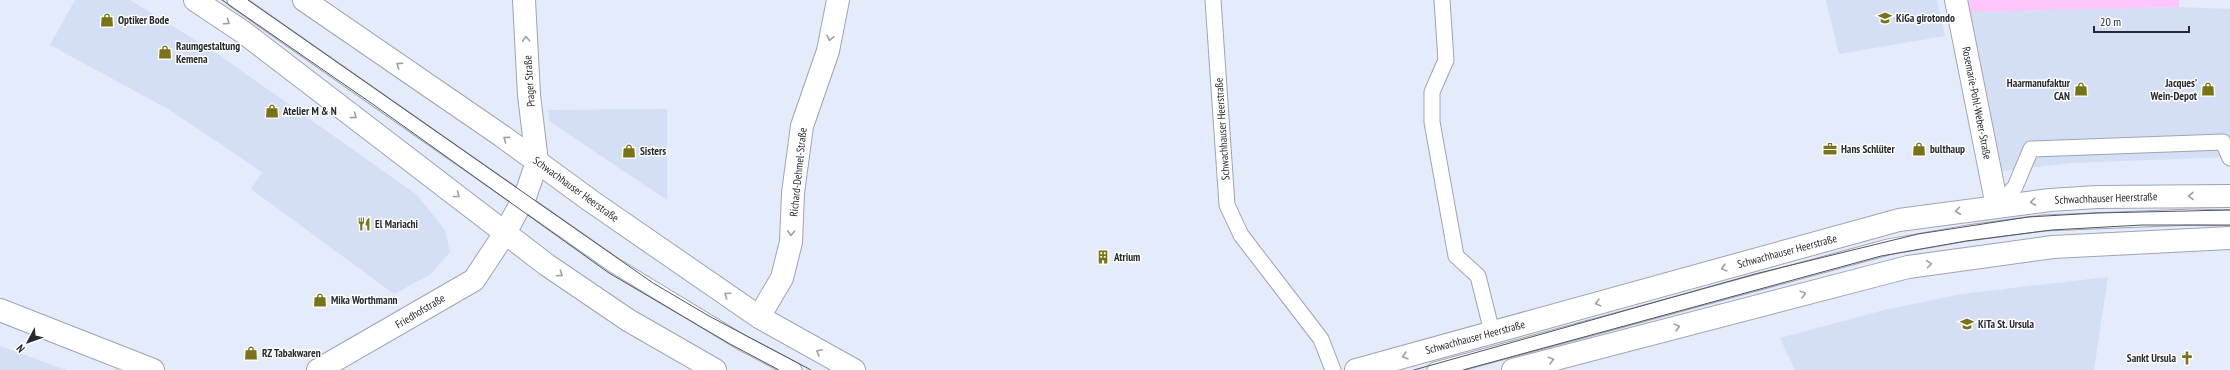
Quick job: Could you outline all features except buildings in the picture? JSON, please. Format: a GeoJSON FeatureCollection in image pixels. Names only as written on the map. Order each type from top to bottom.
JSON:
{"type":"FeatureCollection","features":[{"type":"Feature","properties":{"kind":"main road"},"geometry":{"type":"LineString","coordinates":[[195,0],[268,51],[547,265],[628,320],[715,370]]}},
{"type":"Feature","properties":{"kind":"main road","name":"Schwachhauser Heerstraße"},"geometry":{"type":"LineString","coordinates":[[304,0],[759,317],[854,370]]}},
{"type":"Feature","properties":{"kind":"main road","name":"Prager Straße"},"geometry":{"type":"LineString","coordinates":[[524,0],[529,96],[537,162]]}},
{"type":"Feature","properties":{"kind":"main road","name":"Richard-Dehmel-Straße"},"geometry":{"type":"LineString","coordinates":[[759,317],[782,278],[786,263],[791,242],[793,193],[802,126],[828,51],[838,0]]}},
{"type":"Feature","properties":{"kind":"main road","name":"Rosemarie-Pohl-Weber-Straße"},"geometry":{"type":"LineString","coordinates":[[1956,0],[1997,206]]}},
{"type":"Feature","properties":{"kind":"main road","name":"Friedhofstraße"},"geometry":{"type":"LineString","coordinates":[[318,370],[474,280],[505,233],[523,200],[537,162]]}},
{"type":"Feature","properties":{"kind":"main road","name":"Schwachhauser Heerstraße"},"geometry":{"type":"LineString","coordinates":[[1356,370],[1899,220],[1997,206],[2097,197],[2230,196]]}},
{"type":"Feature","properties":{"kind":"main road"},"geometry":{"type":"LineString","coordinates":[[1513,370],[1908,267],[2053,247],[2230,238]]}},
{"type":"Feature","properties":{"kind":"main road"},"geometry":{"type":"LineString","coordinates":[[0,310],[154,370]]}},
{"type":"Feature","properties":{"kind":"lane"},"geometry":{"type":"LineString","coordinates":[[235,0],[650,289],[738,341],[794,370]]}},
{"type":"Feature","properties":{"kind":"lane","name":"Schwachhauser Heerstraße"},"geometry":{"type":"LineString","coordinates":[[1213,0],[1227,205],[1241,235],[1321,339],[1334,370]]}},
{"type":"Feature","properties":{"kind":"lane"},"geometry":{"type":"LineString","coordinates":[[1442,0],[1446,60],[1432,92],[1432,122],[1456,256],[1478,276],[1492,332]]}},
{"type":"Feature","properties":{"kind":"lane"},"geometry":{"type":"LineString","coordinates":[[1997,206],[2015,187],[2031,149],[2223,142],[2230,158]]}},
{"type":"Feature","properties":{"kind":"lane"},"geometry":{"type":"LineString","coordinates":[[1435,370],[1888,247],[1968,233],[2043,223],[2192,217],[2230,218]]}},
{"type":"Feature","properties":{"kind":"shaded area"},"geometry":{"type":"Polygon","coordinates":[[[75,0],[130,0],[215,52],[417,195],[445,230],[450,252],[431,274],[394,294],[251,189],[262,172],[168,109],[50,45],[75,0]]]}},
{"type":"Feature","properties":{"kind":"shaded area","name":"KiGa girotondo"},"geometry":{"type":"Polygon","coordinates":[[[1826,0],[1937,0],[1945,36],[1839,54],[1826,0]]]}},
{"type":"Feature","properties":{"kind":"shaded area"},"geometry":{"type":"Polygon","coordinates":[[[1968,0],[2179,0],[2179,7],[1970,12],[1968,0]]]}},
{"type":"Feature","properties":{"kind":"shaded area"},"geometry":{"type":"Polygon","coordinates":[[[2179,7],[2230,9],[2230,157],[2071,163],[1997,172],[1970,12],[2179,7]]]}},
{"type":"Feature","properties":{"kind":"shaded area"},"geometry":{"type":"Polygon","coordinates":[[[667,109],[667,200],[549,121],[548,110],[667,109]]]}},
{"type":"Feature","properties":{"kind":"shaded area","name":"KiTa St. Ursula"},"geometry":{"type":"Polygon","coordinates":[[[2108,277],[2094,370],[1795,370],[1780,338],[1884,310],[1961,294],[2108,277]]]}},
{"type":"Feature","properties":{"kind":"shaded area"},"geometry":{"type":"Polygon","coordinates":[[[0,346],[66,370],[0,370],[0,346]]]}},
{"type":"Feature","properties":{"kind":"tram line"},"geometry":{"type":"LineString","coordinates":[[222,0],[374,105],[609,273],[730,344],[779,370]]}},
{"type":"Feature","properties":{"kind":"tram line"},"geometry":{"type":"LineString","coordinates":[[248,0],[653,283],[709,316],[811,370]]}},
{"type":"Feature","properties":{"kind":"tram line"},"geometry":{"type":"LineString","coordinates":[[1414,370],[1755,274],[1918,234],[2028,217],[2097,213],[2230,210]]}},
{"type":"Feature","properties":{"kind":"tram line"},"geometry":{"type":"LineString","coordinates":[[1463,370],[1881,256],[1966,241],[2052,230],[2142,225],[2230,225]]}},
{"type":"Feature","properties":{"kind":"place","name":"KiGa girotondo"},"geometry":{"type":"Point","coordinates":[1885,18]}},
{"type":"Feature","properties":{"kind":"place","name":"Optiker Bode"},"geometry":{"type":"Point","coordinates":[107,20]}},
{"type":"Feature","properties":{"kind":"place","name":"Raumgestaltung Kemena"},"geometry":{"type":"Point","coordinates":[165,52]}},
{"type":"Feature","properties":{"kind":"place","name":"Haarmanufaktur CAN"},"geometry":{"type":"Point","coordinates":[2081,89]}},
{"type":"Feature","properties":{"kind":"place","name":"Jacques’ Wein-Depot"},"geometry":{"type":"Point","coordinates":[2208,89]}},
{"type":"Feature","properties":{"kind":"place","name":"Atelier M & N"},"geometry":{"type":"Point","coordinates":[272,111]}},
{"type":"Feature","properties":{"kind":"place","name":"Hans Schlüter"},"geometry":{"type":"Point","coordinates":[1830,149]}},
{"type":"Feature","properties":{"kind":"place","name":"bulthaup"},"geometry":{"type":"Point","coordinates":[1919,149]}},
{"type":"Feature","properties":{"kind":"place","name":"Sisters"},"geometry":{"type":"Point","coordinates":[629,151]}},
{"type":"Feature","properties":{"kind":"place","name":"El Mariachi"},"geometry":{"type":"Point","coordinates":[364,224]}},
{"type":"Feature","properties":{"kind":"place","name":"Atrium"},"geometry":{"type":"Point","coordinates":[1103,257]}},
{"type":"Feature","properties":{"kind":"place","name":"Mika Worthmann"},"geometry":{"type":"Point","coordinates":[320,300]}},
{"type":"Feature","properties":{"kind":"place","name":"KiTa St. Ursula"},"geometry":{"type":"Point","coordinates":[1967,324]}},
{"type":"Feature","properties":{"kind":"place","name":"RZ Tabakwaren"},"geometry":{"type":"Point","coordinates":[251,353]}},
{"type":"Feature","properties":{"kind":"place","name":"Sankt Ursula"},"geometry":{"type":"Point","coordinates":[2187,358]}}]}
